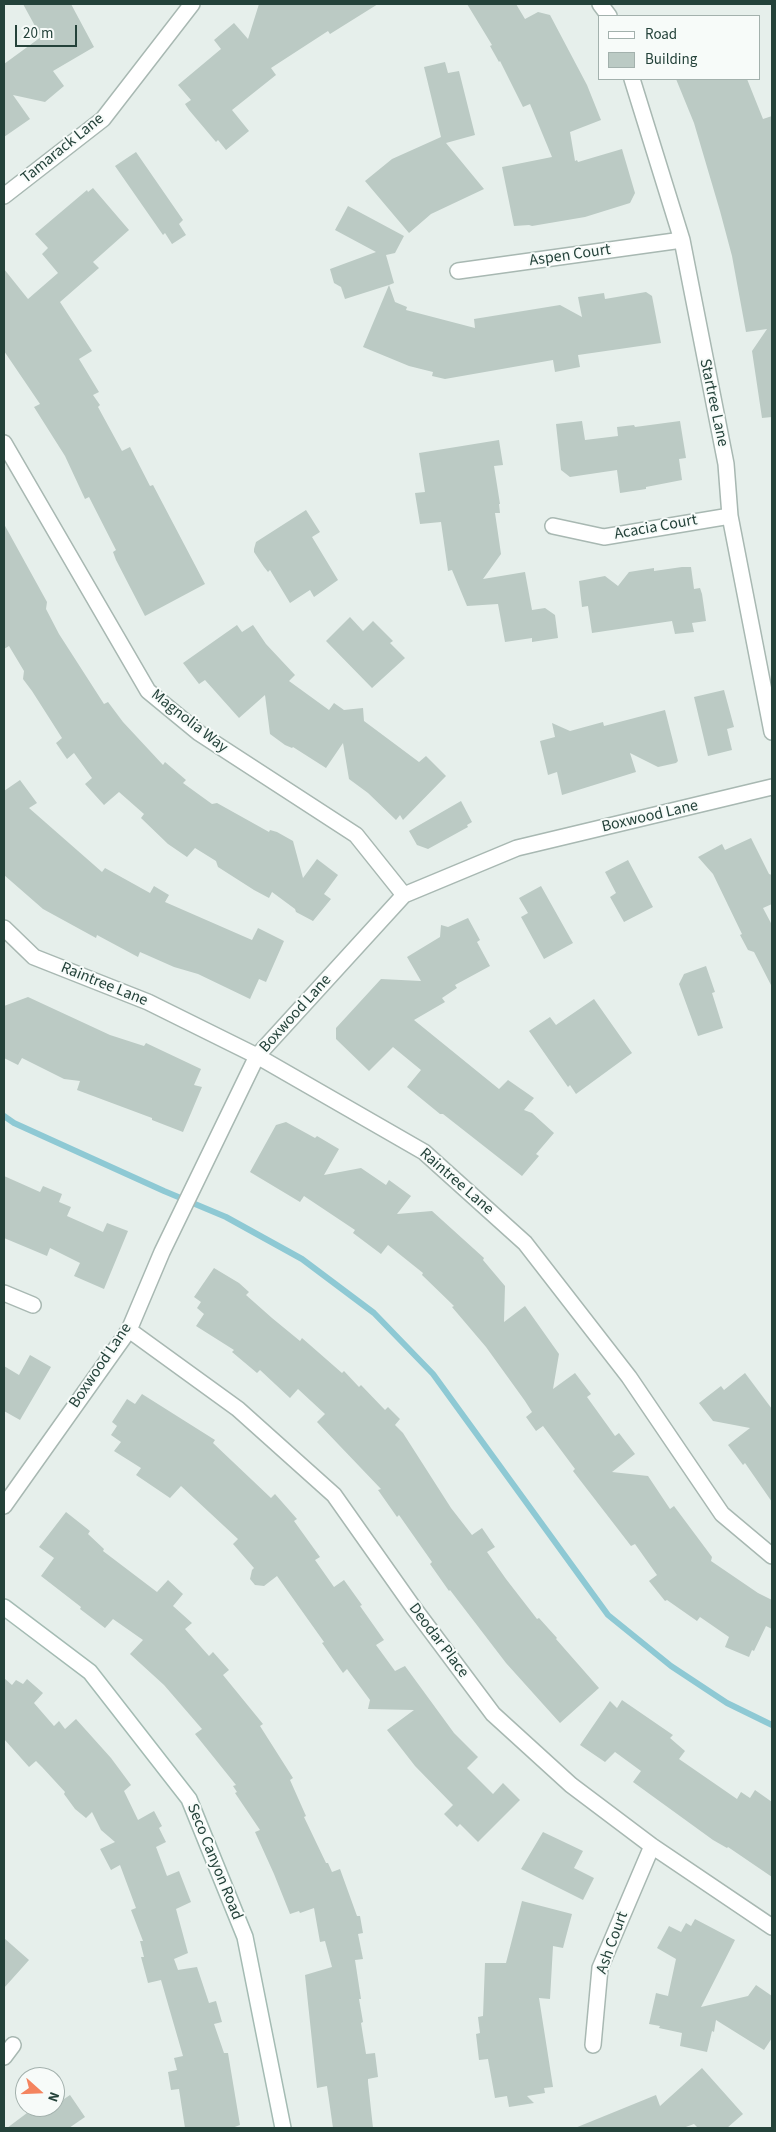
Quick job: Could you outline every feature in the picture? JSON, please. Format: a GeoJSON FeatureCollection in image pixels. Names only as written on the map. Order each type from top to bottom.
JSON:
{"type":"FeatureCollection","features":[{"type":"Feature","properties":{"kind":"street","name":"Tamarack Lane"},"geometry":{"type":"LineString","coordinates":[[5,193],[103,119],[192,4]]}},
{"type":"Feature","properties":{"kind":"street"},"geometry":{"type":"LineString","coordinates":[[600,4],[608,15]]}},
{"type":"Feature","properties":{"kind":"street","name":"Startree Lane"},"geometry":{"type":"LineString","coordinates":[[632,80],[682,240],[726,464],[730,516],[772,732]]}},
{"type":"Feature","properties":{"kind":"street","name":"Aspen Court"},"geometry":{"type":"LineString","coordinates":[[458,271],[682,240]]}},
{"type":"Feature","properties":{"kind":"street","name":"Magnolia Way"},"geometry":{"type":"LineString","coordinates":[[4,443],[148,692],[199,733],[356,835],[404,895]]}},
{"type":"Feature","properties":{"kind":"street","name":"Acacia Court"},"geometry":{"type":"LineString","coordinates":[[553,526],[604,537],[730,516]]}},
{"type":"Feature","properties":{"kind":"street","name":"Boxwood Lane"},"geometry":{"type":"LineString","coordinates":[[4,1506],[129,1330],[162,1252],[204,1170],[257,1056],[404,895],[517,848],[772,787]]}},
{"type":"Feature","properties":{"kind":"street","name":"Raintree Lane"},"geometry":{"type":"LineString","coordinates":[[4,928],[34,957],[148,1002],[257,1056],[424,1152],[525,1244],[629,1377],[722,1514],[772,1556]]}},
{"type":"Feature","properties":{"kind":"street"},"geometry":{"type":"LineString","coordinates":[[4,1293],[34,1305]]}},
{"type":"Feature","properties":{"kind":"street","name":"Deodar Place"},"geometry":{"type":"LineString","coordinates":[[129,1330],[238,1409],[334,1495],[413,1607],[493,1714],[571,1785],[652,1846],[772,1927]]}},
{"type":"Feature","properties":{"kind":"street","name":"Seco Canyon Road"},"geometry":{"type":"LineString","coordinates":[[4,1608],[90,1672],[189,1799],[244,1937],[283,2128]]}},
{"type":"Feature","properties":{"kind":"street","name":"Ash Court"},"geometry":{"type":"LineString","coordinates":[[593,2045],[600,1968],[652,1846]]}},
{"type":"Feature","properties":{"kind":"street"},"geometry":{"type":"LineString","coordinates":[[4,2058],[13,2045]]}},
{"type":"Feature","properties":{"kind":"building"},"geometry":{"type":"Polygon","coordinates":[[[23,4],[71,4],[94,47],[53,71],[64,86],[45,102],[13,95],[30,119],[4,137],[4,64],[41,37],[23,4]]]}},
{"type":"Feature","properties":{"kind":"building"},"geometry":{"type":"Polygon","coordinates":[[[259,4],[378,4],[330,34],[328,31],[271,68],[276,75],[232,110],[249,131],[226,150],[218,140],[216,142],[189,110],[185,104],[191,100],[178,85],[221,49],[214,40],[234,23],[248,39],[259,4]]]}},
{"type":"Feature","properties":{"kind":"building"},"geometry":{"type":"Polygon","coordinates":[[[467,4],[516,4],[525,19],[538,12],[550,15],[587,85],[601,120],[570,132],[575,161],[577,160],[578,162],[622,149],[635,193],[630,203],[585,217],[532,226],[514,226],[502,167],[552,157],[530,104],[523,107],[500,61],[490,46],[492,45],[467,4]]]}},
{"type":"Feature","properties":{"kind":"building"},"geometry":{"type":"Polygon","coordinates":[[[445,62],[448,73],[459,71],[475,135],[446,143],[484,189],[431,214],[409,233],[365,181],[392,159],[441,137],[424,67],[445,62]]]}},
{"type":"Feature","properties":{"kind":"building"},"geometry":{"type":"Polygon","coordinates":[[[676,80],[747,80],[763,119],[772,116],[772,417],[762,418],[752,351],[767,329],[746,332],[732,256],[694,123],[676,80]]]}},
{"type":"Feature","properties":{"kind":"building"},"geometry":{"type":"Polygon","coordinates":[[[136,152],[183,220],[179,224],[186,235],[172,244],[165,233],[163,235],[115,166],[136,152]]]}},
{"type":"Feature","properties":{"kind":"building"},"geometry":{"type":"Polygon","coordinates":[[[93,188],[129,230],[93,262],[99,268],[60,302],[92,351],[79,359],[99,392],[93,395],[100,405],[98,407],[122,451],[130,447],[150,486],[153,485],[205,584],[145,616],[116,560],[113,552],[116,550],[89,497],[85,499],[65,456],[34,407],[40,404],[4,351],[4,269],[28,299],[58,273],[42,254],[48,248],[35,234],[87,190],[88,192],[93,188]]]}},
{"type":"Feature","properties":{"kind":"building"},"geometry":{"type":"Polygon","coordinates":[[[348,206],[404,236],[395,253],[386,255],[394,283],[345,299],[341,287],[334,283],[330,269],[376,252],[335,230],[348,206]]]}},
{"type":"Feature","properties":{"kind":"building"},"geometry":{"type":"Polygon","coordinates":[[[389,285],[395,302],[407,307],[406,310],[475,328],[474,319],[560,305],[582,317],[578,297],[604,293],[605,299],[646,292],[652,296],[661,343],[578,355],[580,367],[555,372],[553,360],[445,379],[432,376],[433,372],[409,366],[363,347],[389,285]]]}},
{"type":"Feature","properties":{"kind":"building"},"geometry":{"type":"Polygon","coordinates":[[[582,421],[585,440],[618,436],[617,427],[634,425],[635,427],[680,421],[686,458],[679,459],[682,480],[620,493],[617,470],[570,477],[561,470],[556,424],[582,421]]]}},
{"type":"Feature","properties":{"kind":"building"},"geometry":{"type":"Polygon","coordinates":[[[499,440],[503,465],[494,466],[500,504],[500,513],[495,513],[501,554],[483,579],[525,572],[532,610],[545,608],[555,615],[558,638],[532,642],[532,638],[505,642],[498,604],[467,606],[452,570],[448,571],[441,522],[420,524],[415,493],[425,492],[419,453],[499,440]]]}},
{"type":"Feature","properties":{"kind":"building"},"geometry":{"type":"Polygon","coordinates":[[[306,510],[320,532],[312,537],[338,580],[314,597],[310,590],[290,603],[270,570],[268,572],[254,552],[254,549],[256,542],[306,510]]]}},
{"type":"Feature","properties":{"kind":"building"},"geometry":{"type":"Polygon","coordinates":[[[4,524],[47,602],[46,609],[59,634],[104,704],[108,702],[123,722],[163,765],[165,762],[186,780],[183,783],[212,804],[217,803],[269,832],[270,830],[277,832],[293,841],[303,878],[317,859],[338,875],[324,894],[331,899],[313,921],[296,912],[295,909],[272,892],[269,898],[254,890],[218,867],[216,861],[195,848],[187,857],[168,844],[141,818],[144,814],[119,792],[104,805],[85,784],[92,778],[74,753],[67,759],[56,743],[62,738],[23,679],[24,671],[9,646],[4,649],[4,524]]]}},
{"type":"Feature","properties":{"kind":"building"},"geometry":{"type":"Polygon","coordinates":[[[691,567],[694,589],[700,588],[702,594],[706,621],[692,623],[694,632],[675,634],[672,621],[592,633],[588,606],[582,607],[579,581],[605,576],[618,586],[629,572],[654,568],[654,571],[691,567]]]}},
{"type":"Feature","properties":{"kind":"building"},"geometry":{"type":"Polygon","coordinates":[[[350,617],[363,631],[373,621],[393,641],[390,643],[405,658],[372,688],[326,641],[350,617]]]}},
{"type":"Feature","properties":{"kind":"building"},"geometry":{"type":"Polygon","coordinates":[[[237,625],[242,632],[253,625],[266,644],[295,675],[289,681],[329,710],[334,703],[344,710],[363,708],[364,721],[419,762],[426,756],[446,776],[403,820],[400,815],[396,820],[368,793],[349,779],[343,743],[326,768],[293,747],[285,745],[270,734],[265,695],[239,718],[205,680],[199,684],[183,663],[237,625]]]}},
{"type":"Feature","properties":{"kind":"building"},"geometry":{"type":"Polygon","coordinates":[[[724,690],[734,727],[727,729],[732,750],[708,756],[694,697],[724,690]]]}},
{"type":"Feature","properties":{"kind":"building"},"geometry":{"type":"Polygon","coordinates":[[[665,710],[678,761],[676,763],[658,767],[630,753],[636,772],[562,795],[557,772],[548,775],[540,741],[555,737],[552,723],[570,731],[603,722],[604,726],[665,710]]]}},
{"type":"Feature","properties":{"kind":"building"},"geometry":{"type":"Polygon","coordinates":[[[20,780],[37,803],[29,808],[102,872],[105,868],[150,893],[154,886],[169,895],[165,902],[252,940],[258,928],[284,941],[266,982],[259,979],[250,999],[198,974],[174,967],[140,952],[138,957],[97,935],[96,938],[43,909],[4,875],[4,791],[20,780]]]}},
{"type":"Feature","properties":{"kind":"building"},"geometry":{"type":"Polygon","coordinates":[[[461,801],[472,822],[467,825],[468,827],[428,849],[417,845],[409,831],[461,801]]]}},
{"type":"Feature","properties":{"kind":"building"},"geometry":{"type":"Polygon","coordinates":[[[751,838],[769,874],[772,875],[772,904],[763,908],[772,925],[772,987],[754,952],[748,950],[740,935],[742,934],[713,874],[698,857],[722,844],[725,850],[751,838]]]}},
{"type":"Feature","properties":{"kind":"building"},"geometry":{"type":"Polygon","coordinates":[[[628,860],[653,907],[624,922],[610,897],[616,893],[605,872],[628,860]]]}},
{"type":"Feature","properties":{"kind":"building"},"geometry":{"type":"Polygon","coordinates":[[[541,886],[573,943],[544,959],[521,917],[528,913],[519,898],[541,886]]]}},
{"type":"Feature","properties":{"kind":"building"},"geometry":{"type":"Polygon","coordinates":[[[468,918],[480,940],[477,942],[490,966],[455,985],[457,988],[442,998],[445,1002],[414,1020],[499,1089],[508,1080],[534,1098],[524,1110],[532,1113],[554,1133],[536,1154],[539,1156],[522,1176],[407,1087],[421,1070],[393,1047],[369,1071],[336,1039],[336,1028],[381,979],[421,981],[407,957],[440,937],[441,925],[448,927],[468,918]]]}},
{"type":"Feature","properties":{"kind":"building"},"geometry":{"type":"Polygon","coordinates":[[[706,966],[715,992],[712,993],[723,1028],[698,1036],[679,984],[684,974],[706,966]]]}},
{"type":"Feature","properties":{"kind":"building"},"geometry":{"type":"Polygon","coordinates":[[[28,997],[110,1035],[144,1046],[146,1043],[201,1069],[194,1085],[202,1087],[183,1132],[152,1120],[152,1118],[77,1090],[80,1081],[64,1079],[22,1058],[18,1065],[4,1058],[4,1006],[28,997]]]}},
{"type":"Feature","properties":{"kind":"building"},"geometry":{"type":"Polygon","coordinates":[[[594,999],[632,1053],[576,1094],[570,1085],[568,1087],[529,1031],[550,1017],[556,1025],[594,999]]]}},
{"type":"Feature","properties":{"kind":"building"},"geometry":{"type":"Polygon","coordinates":[[[286,1122],[315,1138],[317,1136],[339,1149],[324,1175],[361,1168],[386,1185],[389,1180],[411,1196],[397,1214],[432,1211],[484,1258],[483,1260],[505,1286],[504,1322],[525,1306],[559,1354],[553,1389],[575,1373],[591,1394],[587,1397],[615,1436],[619,1433],[635,1454],[612,1472],[648,1476],[670,1509],[674,1506],[712,1557],[711,1561],[758,1593],[772,1600],[772,1629],[766,1626],[749,1657],[725,1647],[729,1637],[700,1617],[697,1621],[667,1600],[665,1601],[649,1581],[657,1575],[635,1544],[631,1546],[573,1471],[575,1469],[543,1426],[536,1431],[526,1417],[532,1412],[525,1401],[486,1347],[452,1307],[454,1306],[422,1275],[423,1273],[388,1245],[381,1254],[353,1233],[355,1230],[304,1196],[300,1202],[250,1172],[276,1125],[286,1122]]]}},
{"type":"Feature","properties":{"kind":"building"},"geometry":{"type":"Polygon","coordinates":[[[4,1176],[40,1192],[43,1186],[62,1194],[59,1202],[71,1207],[67,1216],[103,1232],[107,1223],[128,1231],[104,1289],[74,1276],[80,1263],[50,1248],[47,1256],[4,1238],[4,1176]]]}},
{"type":"Feature","properties":{"kind":"building"},"geometry":{"type":"Polygon","coordinates":[[[214,1268],[239,1283],[249,1292],[246,1295],[272,1318],[300,1341],[302,1338],[342,1373],[344,1371],[359,1387],[361,1385],[385,1410],[388,1407],[400,1419],[395,1425],[403,1433],[451,1508],[472,1535],[482,1528],[495,1547],[487,1552],[506,1579],[537,1619],[539,1618],[557,1638],[599,1688],[560,1723],[506,1663],[449,1591],[430,1564],[432,1562],[399,1515],[397,1517],[378,1490],[381,1489],[317,1422],[325,1414],[298,1389],[290,1398],[260,1370],[257,1373],[232,1352],[234,1350],[196,1326],[204,1314],[197,1308],[201,1302],[194,1297],[214,1268]]]}},
{"type":"Feature","properties":{"kind":"building"},"geometry":{"type":"Polygon","coordinates":[[[30,1355],[51,1367],[20,1420],[4,1411],[4,1366],[19,1375],[30,1355]]]}},
{"type":"Feature","properties":{"kind":"building"},"geometry":{"type":"Polygon","coordinates":[[[745,1373],[772,1409],[772,1502],[745,1463],[743,1465],[728,1445],[750,1428],[713,1421],[699,1403],[721,1386],[724,1390],[745,1373]]]}},
{"type":"Feature","properties":{"kind":"building"},"geometry":{"type":"Polygon","coordinates":[[[142,1394],[215,1440],[213,1443],[271,1498],[275,1494],[297,1519],[294,1521],[320,1557],[315,1560],[334,1587],[344,1580],[362,1605],[360,1606],[384,1640],[376,1645],[395,1671],[405,1666],[454,1733],[478,1757],[467,1768],[493,1794],[503,1783],[520,1800],[478,1842],[460,1824],[457,1827],[444,1814],[453,1805],[415,1766],[387,1730],[414,1710],[368,1709],[370,1700],[347,1669],[343,1673],[322,1643],[324,1642],[277,1576],[264,1586],[255,1585],[250,1579],[254,1568],[233,1544],[238,1539],[181,1486],[170,1498],[136,1475],[141,1468],[114,1451],[121,1442],[111,1435],[117,1426],[112,1422],[127,1399],[135,1404],[142,1394]]]}},
{"type":"Feature","properties":{"kind":"building"},"geometry":{"type":"Polygon","coordinates":[[[66,1512],[90,1531],[88,1534],[104,1549],[103,1551],[157,1592],[168,1580],[183,1594],[173,1606],[192,1623],[185,1629],[209,1656],[213,1652],[229,1670],[223,1675],[263,1724],[260,1726],[293,1778],[290,1780],[306,1816],[304,1817],[326,1863],[328,1863],[332,1872],[340,1869],[357,1916],[360,1916],[363,1933],[358,1934],[363,1959],[355,1960],[366,2054],[375,2053],[378,2077],[368,2079],[373,2128],[333,2128],[327,2086],[317,2088],[305,1975],[332,1967],[325,1941],[320,1942],[314,1908],[290,1914],[255,1832],[260,1830],[235,1793],[237,1792],[233,1786],[236,1785],[195,1734],[202,1729],[164,1685],[130,1654],[143,1640],[113,1619],[105,1628],[41,1576],[54,1558],[39,1547],[66,1512]]]}},
{"type":"Feature","properties":{"kind":"building"},"geometry":{"type":"Polygon","coordinates":[[[4,1678],[12,1685],[16,1680],[23,1684],[27,1679],[43,1693],[34,1703],[54,1726],[59,1721],[65,1729],[76,1719],[111,1758],[131,1785],[124,1791],[138,1820],[154,1811],[162,1826],[159,1828],[166,1842],[156,1847],[167,1876],[179,1871],[191,1902],[176,1909],[188,1953],[174,1959],[178,1970],[197,1967],[209,2003],[216,2001],[222,2022],[214,2024],[224,2053],[228,2053],[240,2125],[232,2128],[185,2128],[179,2089],[171,2090],[168,2072],[177,2070],[174,2058],[183,2056],[161,1980],[148,1983],[141,1957],[144,1957],[140,1941],[143,1941],[131,1910],[136,1908],[120,1865],[111,1870],[100,1849],[115,1842],[101,1830],[92,1812],[86,1818],[75,1809],[64,1794],[65,1792],[36,1761],[29,1767],[4,1739],[4,1678]]]}},
{"type":"Feature","properties":{"kind":"building"},"geometry":{"type":"Polygon","coordinates":[[[622,1700],[673,1735],[670,1738],[685,1751],[679,1759],[737,1799],[741,1792],[750,1798],[755,1790],[772,1802],[772,1877],[728,1847],[713,1840],[633,1782],[641,1771],[615,1752],[605,1762],[580,1745],[610,1701],[617,1708],[622,1700]]]}},
{"type":"Feature","properties":{"kind":"building"},"geometry":{"type":"Polygon","coordinates":[[[543,1832],[583,1851],[574,1868],[594,1878],[583,1900],[521,1869],[543,1832]]]}},
{"type":"Feature","properties":{"kind":"building"},"geometry":{"type":"Polygon","coordinates":[[[522,1901],[572,1914],[563,1948],[553,1946],[550,1999],[539,1998],[553,2087],[544,2088],[545,2093],[527,2096],[534,2103],[509,2107],[507,2096],[495,2098],[488,2059],[479,2060],[476,2034],[480,2033],[478,2017],[483,2016],[485,1963],[506,1963],[522,1901]]]}},
{"type":"Feature","properties":{"kind":"building"},"geometry":{"type":"Polygon","coordinates":[[[695,1919],[735,1940],[701,2007],[748,1996],[756,1985],[772,1996],[772,2038],[764,2050],[716,2020],[707,2052],[680,2046],[682,2033],[649,2024],[656,1993],[668,1996],[676,1959],[657,1948],[669,1926],[681,1932],[686,1923],[691,1926],[695,1919]]]}},
{"type":"Feature","properties":{"kind":"building"},"geometry":{"type":"Polygon","coordinates":[[[4,1938],[29,1960],[4,1988],[4,1938]]]}},
{"type":"Feature","properties":{"kind":"building"},"geometry":{"type":"Polygon","coordinates":[[[702,2068],[743,2114],[727,2128],[698,2128],[694,2124],[683,2128],[575,2128],[656,2095],[660,2106],[702,2068]]]}},
{"type":"Feature","properties":{"kind":"building"},"geometry":{"type":"Polygon","coordinates":[[[70,2095],[85,2117],[69,2128],[7,2128],[22,2117],[65,2117],[65,2098],[70,2095]]]}},
{"type":"Feature","properties":{"kind":"waterway"},"geometry":{"type":"LineString","coordinates":[[4,1116],[14,1123],[226,1217],[302,1259],[374,1313],[433,1374],[608,1615],[671,1666],[727,1703],[772,1725]]}}]}
